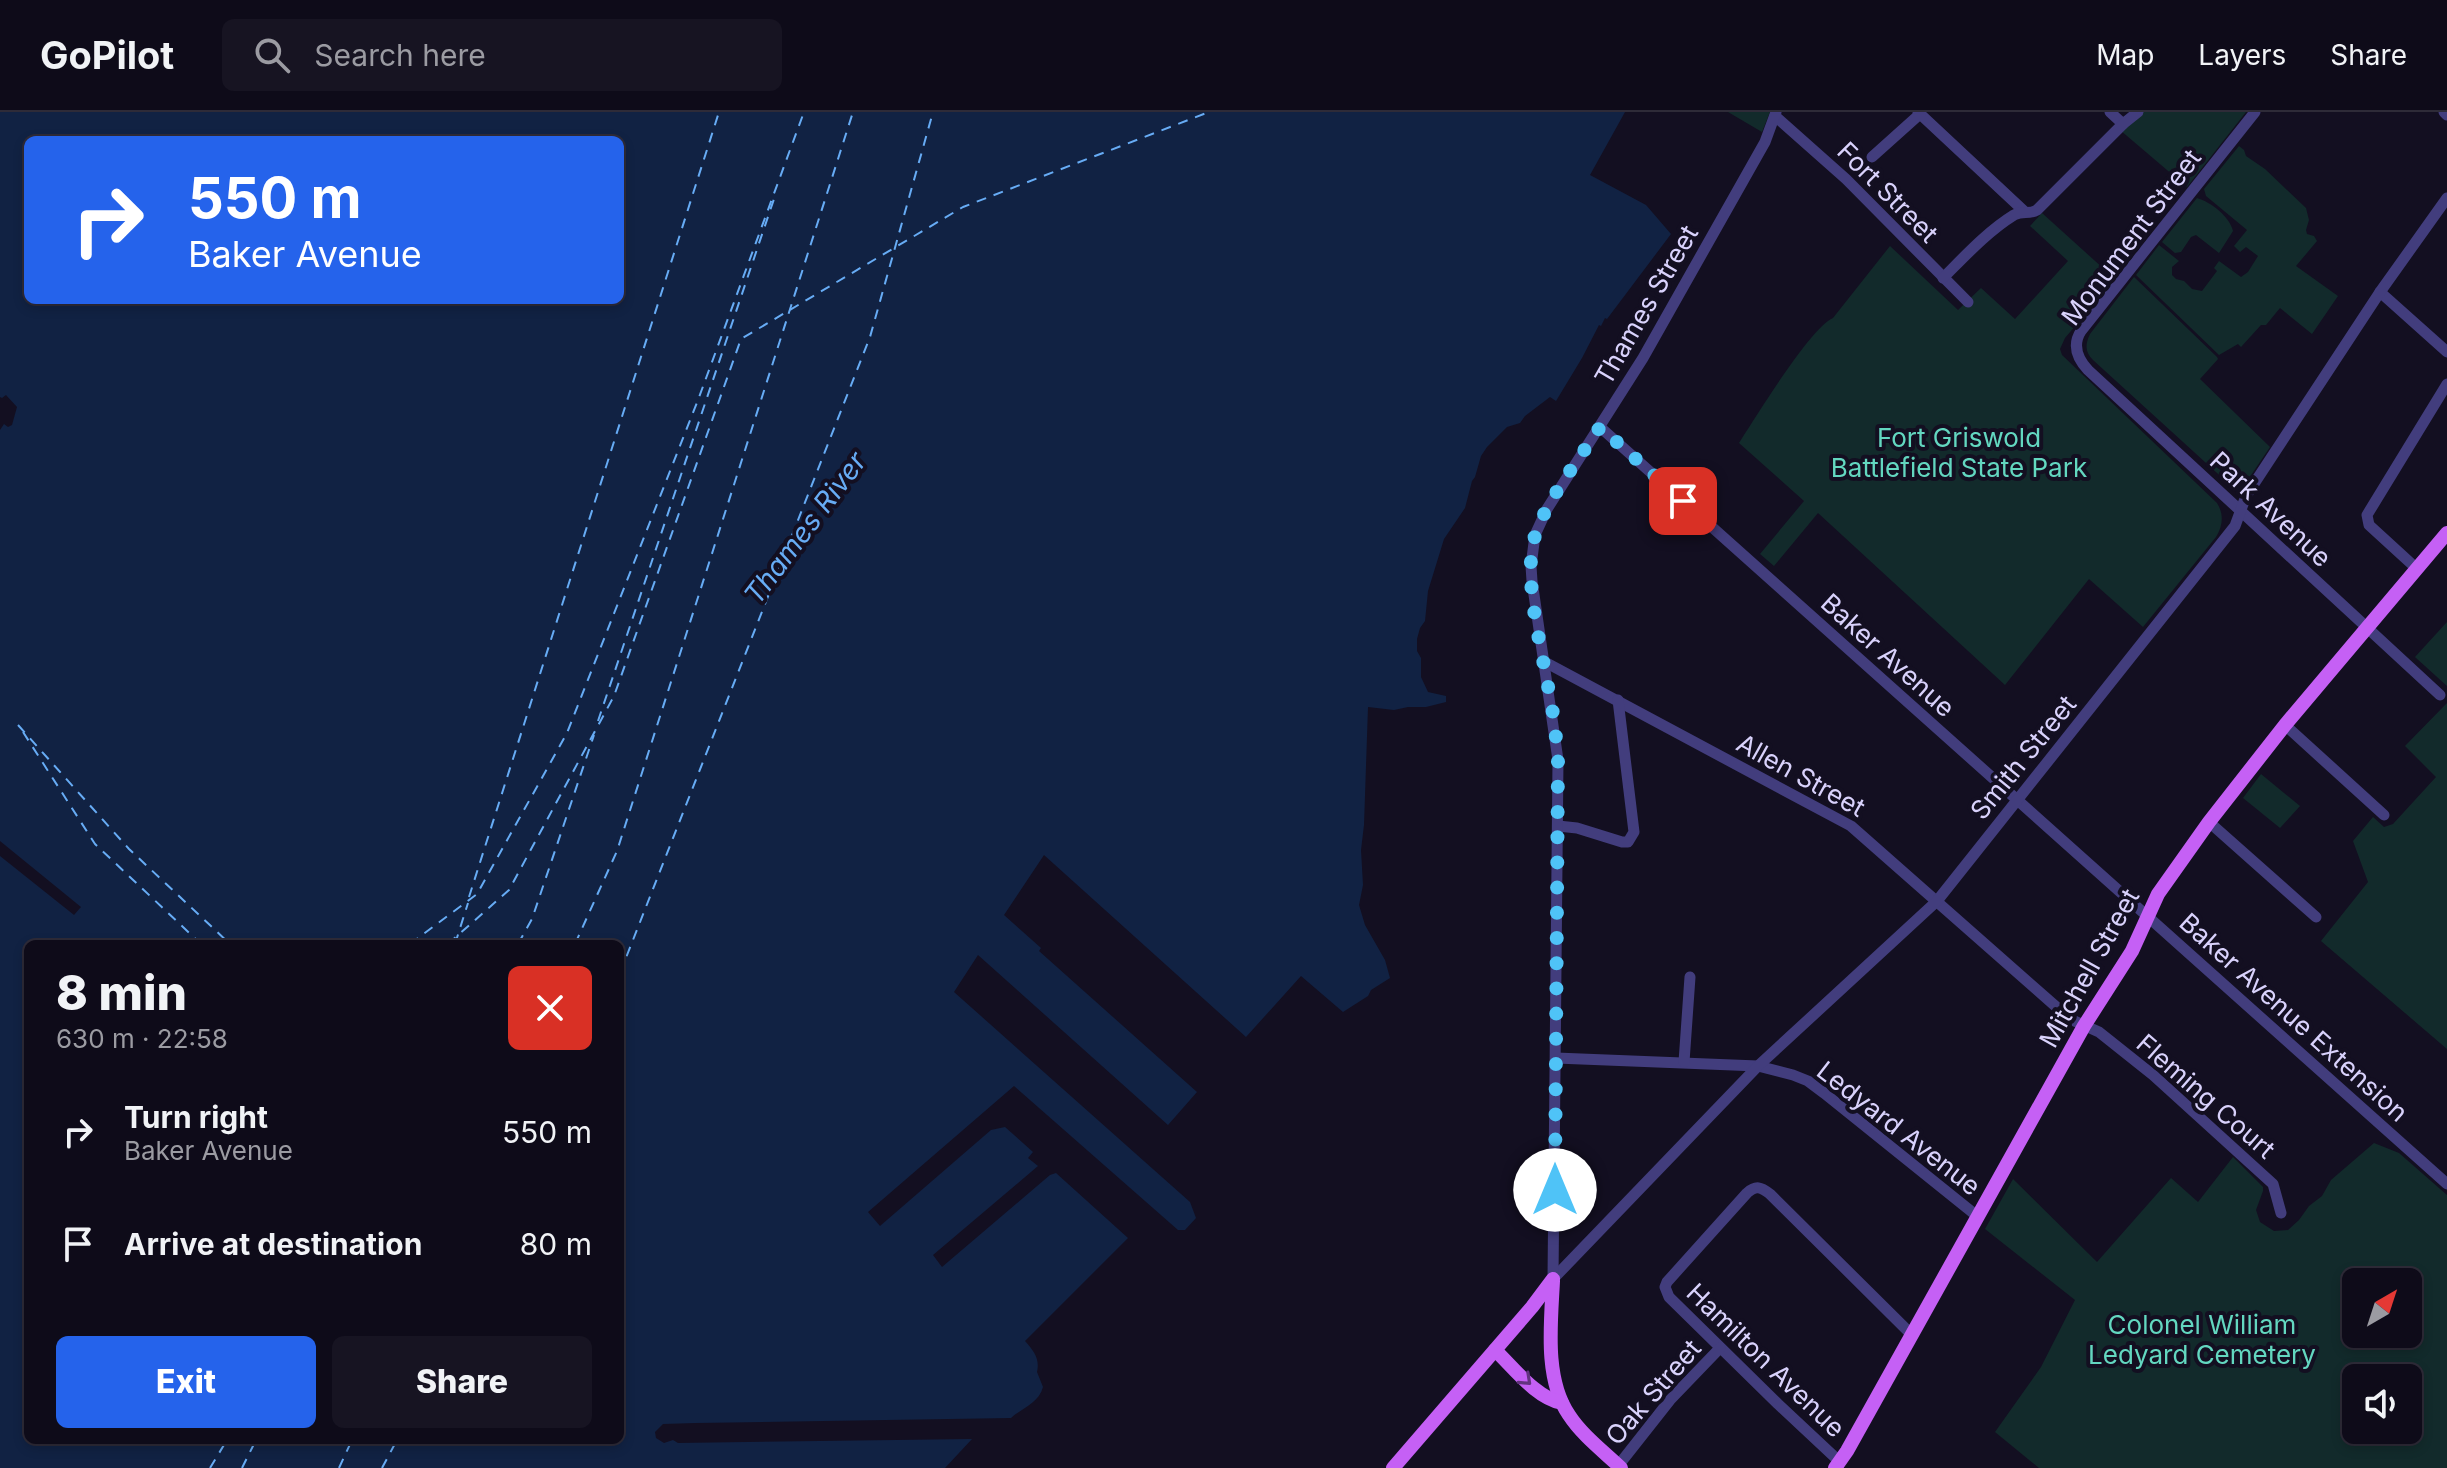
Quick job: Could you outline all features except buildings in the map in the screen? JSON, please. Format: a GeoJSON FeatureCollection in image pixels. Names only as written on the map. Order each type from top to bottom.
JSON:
{"type":"FeatureCollection","features":[{"type":"Feature","properties":{"kind":"main road","name":"Mitchell Street"},"geometry":{"type":"LineString","coordinates":[[1838,1465],[2084,1026],[2132,951],[2158,894],[2209,822],[2285,725],[2447,533]]}},
{"type":"Feature","properties":{"kind":"main road"},"geometry":{"type":"LineString","coordinates":[[1393,1468],[1553,1279]]}},
{"type":"Feature","properties":{"kind":"main road"},"geometry":{"type":"LineString","coordinates":[[1553,1279],[1553,1358],[1562,1403],[1578,1427],[1620,1467]]}},
{"type":"Feature","properties":{"kind":"main road"},"geometry":{"type":"LineString","coordinates":[[1495,1350],[1538,1391],[1562,1403]]}},
{"type":"Feature","properties":{"kind":"street"},"geometry":{"type":"LineString","coordinates":[[2110,112],[2123,124]]}},
{"type":"Feature","properties":{"kind":"street"},"geometry":{"type":"LineString","coordinates":[[1872,157],[1919,113],[2025,212],[2031,214],[2138,112]]}},
{"type":"Feature","properties":{"kind":"street","name":"Monument Street"},"geometry":{"type":"LineString","coordinates":[[2077,353],[2077,339],[2081,331],[2255,112]]}},
{"type":"Feature","properties":{"kind":"street","name":"Fort Street"},"geometry":{"type":"LineString","coordinates":[[1776,114],[1846,179],[1968,302]]}},
{"type":"Feature","properties":{"kind":"street","name":"Thames Street"},"geometry":{"type":"LineString","coordinates":[[1553,1279],[1558,760],[1531,566],[1535,535],[1547,509],[1643,358],[1765,142],[1776,114]]}},
{"type":"Feature","properties":{"kind":"street","name":"Smith Street"},"geometry":{"type":"LineString","coordinates":[[1553,1279],[1758,1066],[1937,901],[2235,526],[2246,496],[2380,292],[2447,198]]}},
{"type":"Feature","properties":{"kind":"street"},"geometry":{"type":"LineString","coordinates":[[1943,278],[1964,256],[2015,214],[2025,212]]}},
{"type":"Feature","properties":{"kind":"street"},"geometry":{"type":"LineString","coordinates":[[2380,292],[2447,352]]}},
{"type":"Feature","properties":{"kind":"street","name":"Park Avenue"},"geometry":{"type":"LineString","coordinates":[[2077,353],[2088,370],[2440,695]]}},
{"type":"Feature","properties":{"kind":"street"},"geometry":{"type":"LineString","coordinates":[[2416,568],[2369,525],[2367,515],[2447,384]]}},
{"type":"Feature","properties":{"kind":"street","name":"Baker Avenue"},"geometry":{"type":"LineString","coordinates":[[1600,427],[2148,916]]}},
{"type":"Feature","properties":{"kind":"street","name":"Allen Street"},"geometry":{"type":"LineString","coordinates":[[1543,661],[1839,818],[2070,1019],[2084,1026]]}},
{"type":"Feature","properties":{"kind":"street"},"geometry":{"type":"LineString","coordinates":[[1558,826],[1577,828],[1622,842],[1632,838],[1631,796],[1618,700]]}},
{"type":"Feature","properties":{"kind":"street"},"geometry":{"type":"LineString","coordinates":[[2285,725],[2384,815]]}},
{"type":"Feature","properties":{"kind":"street"},"geometry":{"type":"LineString","coordinates":[[2209,822],[2316,917]]}},
{"type":"Feature","properties":{"kind":"street","name":"Baker Avenue Extension"},"geometry":{"type":"LineString","coordinates":[[2148,916],[2447,1184]]}},
{"type":"Feature","properties":{"kind":"street"},"geometry":{"type":"LineString","coordinates":[[1684,1062],[1690,977]]}},
{"type":"Feature","properties":{"kind":"street","name":"Fleming Court"},"geometry":{"type":"LineString","coordinates":[[2084,1026],[2099,1032],[2153,1075],[2273,1184],[2281,1213]]}},
{"type":"Feature","properties":{"kind":"street","name":"Ledyard Avenue"},"geometry":{"type":"LineString","coordinates":[[1556,1058],[1758,1066],[1808,1081],[1977,1216]]}},
{"type":"Feature","properties":{"kind":"street","name":"Hamilton Avenue"},"geometry":{"type":"LineString","coordinates":[[1838,1465],[1669,1297],[1665,1287],[1669,1277],[1753,1187],[1759,1187],[1770,1194],[1911,1334]]}},
{"type":"Feature","properties":{"kind":"street","name":"Oak Street"},"geometry":{"type":"LineString","coordinates":[[1620,1467],[1670,1400],[1720,1348]]}},
{"type":"Feature","properties":{"kind":"green space"},"geometry":{"type":"Polygon","coordinates":[[[1728,112],[1770,112],[1762,132],[1728,112]]]}},
{"type":"Feature","properties":{"kind":"green space"},"geometry":{"type":"Polygon","coordinates":[[[2142,112],[2246,112],[2187,187],[2120,130],[2142,112]]]}},
{"type":"Feature","properties":{"kind":"green space"},"geometry":{"type":"Polygon","coordinates":[[[2239,146],[2246,156],[2265,169],[2306,208],[2309,220],[2307,234],[2317,241],[2296,266],[2338,296],[2312,334],[2280,308],[2241,347],[2238,344],[2219,355],[2136,275],[2159,245],[2179,261],[2172,267],[2172,275],[2192,289],[2202,291],[2217,271],[2214,268],[2219,261],[2241,277],[2248,272],[2258,256],[2246,247],[2240,252],[2234,246],[2247,230],[2206,196],[2204,189],[2239,146]]]}},
{"type":"Feature","properties":{"kind":"green space"},"geometry":{"type":"Polygon","coordinates":[[[2197,198],[2219,211],[2233,231],[2219,253],[2196,235],[2191,237],[2181,252],[2175,253],[2162,242],[2197,198]]]}},
{"type":"Feature","properties":{"kind":"green space","name":"Fort Griswold Battlefield State Park"},"geometry":{"type":"Polygon","coordinates":[[[2042,213],[2115,279],[2065,338],[2060,349],[2062,355],[2217,503],[2222,520],[2216,537],[2143,627],[2089,579],[2005,685],[1818,513],[1774,566],[1760,554],[1804,501],[1739,443],[1811,338],[1833,318],[1890,246],[1958,310],[1981,288],[2015,319],[2068,261],[2030,226],[2042,213]]]}},
{"type":"Feature","properties":{"kind":"green space","name":"Fort Griswold Battlefield State Park"},"geometry":{"type":"Polygon","coordinates":[[[2134,277],[2217,357],[2200,379],[2270,447],[2239,493],[2088,354],[2090,334],[2134,277]]]}},
{"type":"Feature","properties":{"kind":"green space"},"geometry":{"type":"Polygon","coordinates":[[[2447,622],[2447,686],[2415,657],[2447,622]]]}},
{"type":"Feature","properties":{"kind":"green space"},"geometry":{"type":"Polygon","coordinates":[[[2447,703],[2447,1049],[2321,941],[2368,882],[2353,841],[2373,817],[2384,827],[2393,824],[2436,777],[2405,746],[2447,703]]]}},
{"type":"Feature","properties":{"kind":"green space"},"geometry":{"type":"Polygon","coordinates":[[[2261,774],[2300,806],[2280,828],[2243,798],[2261,774]]]}},
{"type":"Feature","properties":{"kind":"green space","name":"Colonel William Ledyard Cemetery"},"geometry":{"type":"Polygon","coordinates":[[[2374,1143],[2399,1153],[2447,1195],[2447,1468],[2039,1468],[1995,1432],[2041,1367],[2075,1300],[1985,1229],[2013,1179],[2097,1262],[2171,1178],[2198,1202],[2233,1157],[2263,1187],[2256,1210],[2260,1222],[2274,1231],[2288,1230],[2322,1196],[2331,1180],[2374,1143]]]}},
{"type":"Feature","properties":{"kind":"water","name":"Thames River"},"geometry":{"type":"Polygon","coordinates":[[[0,112],[1625,112],[1590,175],[1646,205],[1671,234],[1607,319],[1599,325],[1556,401],[1550,397],[1520,423],[1507,427],[1481,456],[1465,508],[1444,539],[1428,591],[1425,621],[1417,639],[1421,677],[1428,692],[1446,696],[1446,702],[1394,710],[1368,707],[1361,850],[1363,885],[1359,905],[1365,925],[1385,960],[1390,978],[1343,1012],[1301,976],[1246,1037],[1044,855],[1004,915],[1041,948],[1039,951],[1197,1092],[1168,1125],[978,955],[954,992],[1190,1202],[1196,1218],[1185,1230],[1178,1230],[1014,1086],[868,1212],[880,1226],[991,1130],[1005,1127],[1033,1152],[1028,1158],[1038,1166],[933,1255],[942,1267],[1056,1173],[1128,1238],[1025,1341],[1036,1355],[1037,1372],[1043,1387],[1034,1401],[1011,1418],[663,1424],[655,1432],[656,1438],[664,1443],[673,1440],[678,1443],[972,1439],[945,1468],[0,1468],[0,430],[4,424],[8,427],[12,425],[17,407],[6,395],[2,398],[0,112]]]}},
{"type":"Feature","properties":{"kind":"pier"},"geometry":{"type":"Polygon","coordinates":[[[0,841],[81,907],[74,915],[0,856],[0,841]]]}},
{"type":"Feature","properties":{"kind":"ferry route"},"geometry":{"type":"LineString","coordinates":[[469,897],[719,112]]}},
{"type":"Feature","properties":{"kind":"ferry route"},"geometry":{"type":"LineString","coordinates":[[415,940],[477,894],[567,733],[698,400],[804,112]]}},
{"type":"Feature","properties":{"kind":"ferry route"},"geometry":{"type":"LineString","coordinates":[[577,940],[617,851],[853,112]]}},
{"type":"Feature","properties":{"kind":"ferry route"},"geometry":{"type":"LineString","coordinates":[[624,963],[870,337],[933,112]]}},
{"type":"Feature","properties":{"kind":"ferry route"},"geometry":{"type":"LineString","coordinates":[[453,940],[509,890],[614,696],[741,339],[963,207],[1209,112]]}},
{"type":"Feature","properties":{"kind":"ferry route"},"geometry":{"type":"LineString","coordinates":[[598,721],[776,193]]}},
{"type":"Feature","properties":{"kind":"ferry route"},"geometry":{"type":"LineString","coordinates":[[18,725],[129,849],[226,940]]}},
{"type":"Feature","properties":{"kind":"ferry route"},"geometry":{"type":"LineString","coordinates":[[23,732],[95,844],[197,940]]}},
{"type":"Feature","properties":{"kind":"ferry route"},"geometry":{"type":"LineString","coordinates":[[520,940],[532,919],[594,735]]}},
{"type":"Feature","properties":{"kind":"ferry route"},"geometry":{"type":"LineString","coordinates":[[456,940],[468,903]]}},
{"type":"Feature","properties":{"kind":"ferry route"},"geometry":{"type":"LineString","coordinates":[[210,1468],[225,1444]]}},
{"type":"Feature","properties":{"kind":"ferry route"},"geometry":{"type":"LineString","coordinates":[[242,1468],[254,1444]]}},
{"type":"Feature","properties":{"kind":"ferry route"},"geometry":{"type":"LineString","coordinates":[[339,1468],[350,1444]]}},
{"type":"Feature","properties":{"kind":"ferry route"},"geometry":{"type":"LineString","coordinates":[[382,1468],[395,1444]]}},
{"type":"Feature","properties":{"kind":"route"},"geometry":{"type":"LineString","coordinates":[[1555,1190],[1558,760],[1555,724],[1536,617],[1531,566],[1533,544],[1547,509],[1600,427],[1683,501]]}}]}
